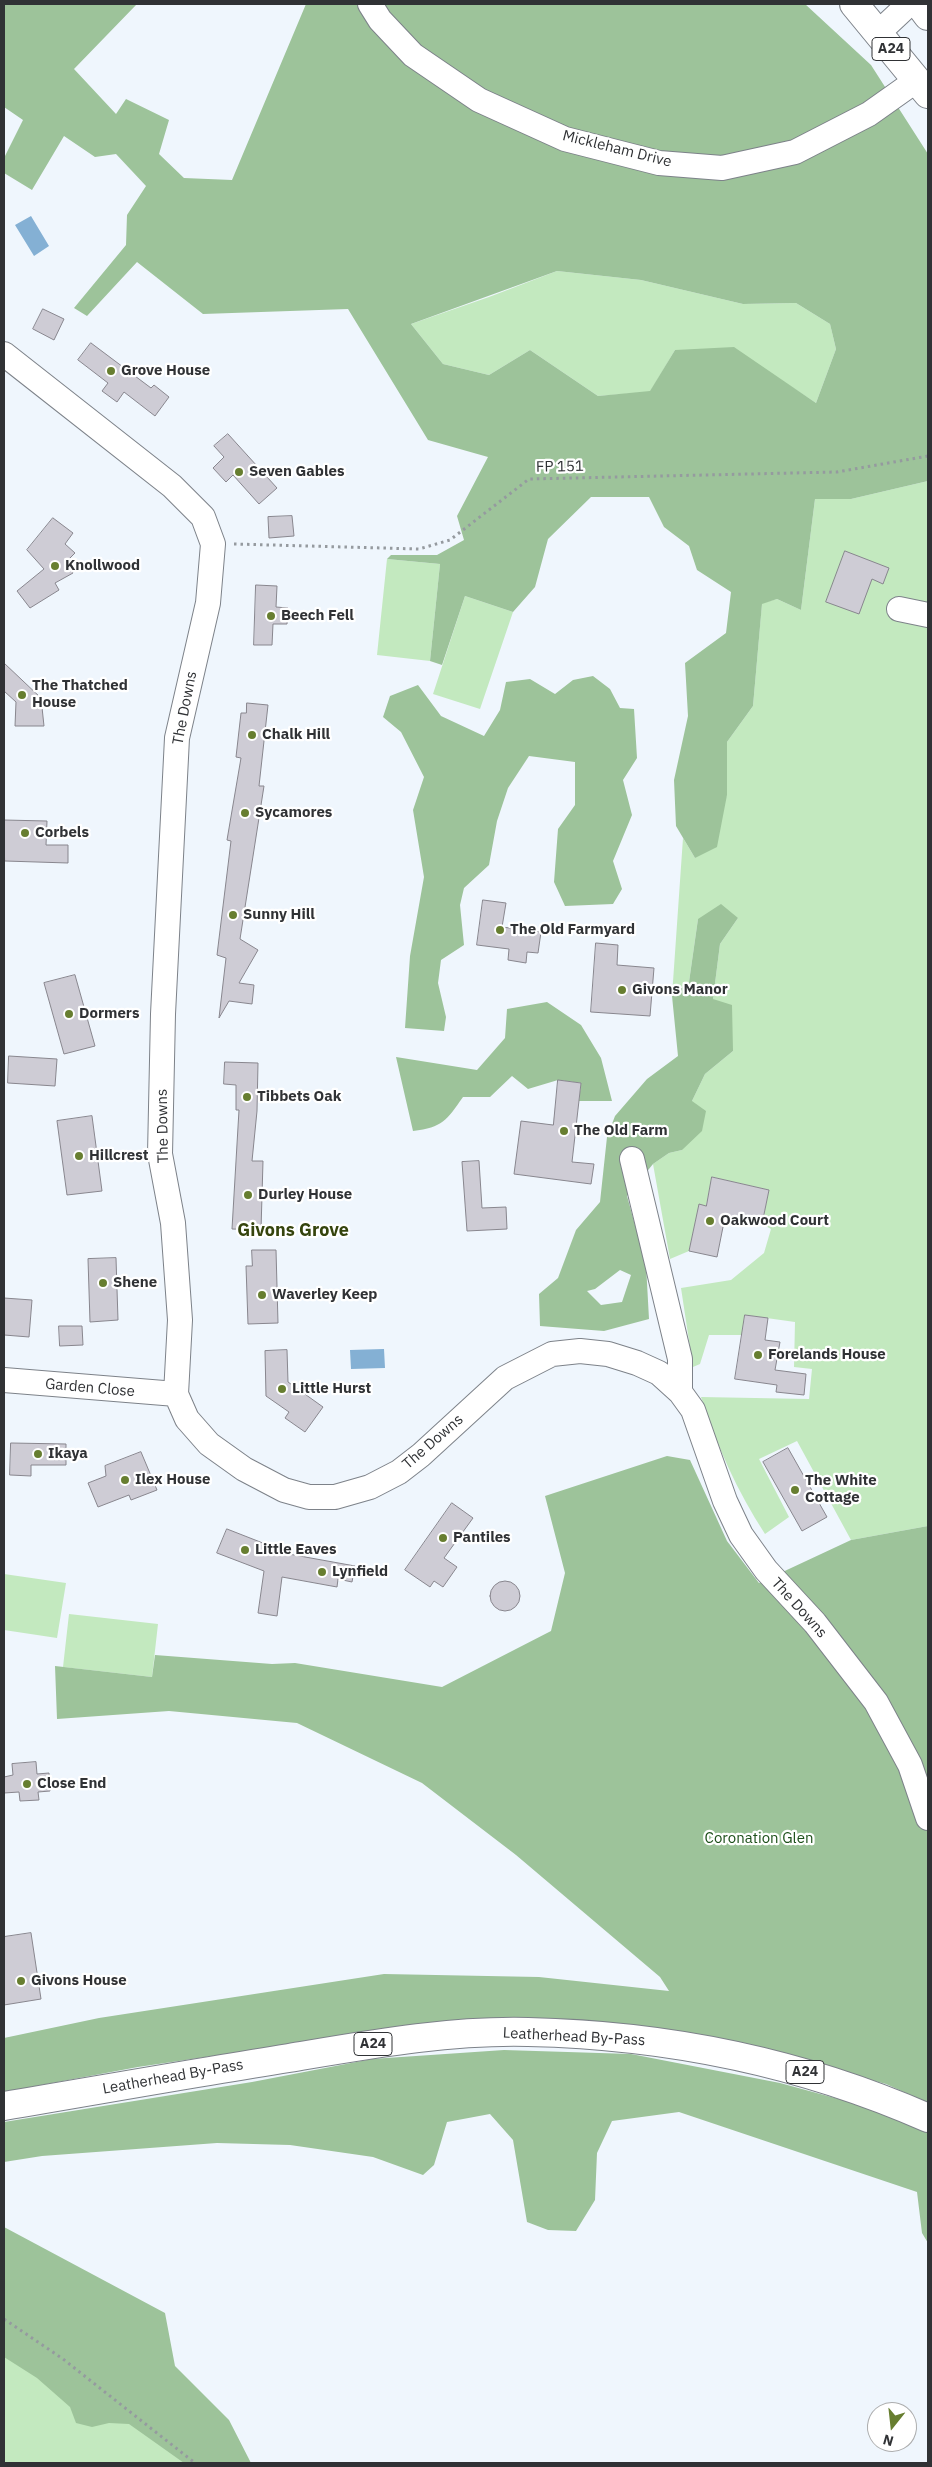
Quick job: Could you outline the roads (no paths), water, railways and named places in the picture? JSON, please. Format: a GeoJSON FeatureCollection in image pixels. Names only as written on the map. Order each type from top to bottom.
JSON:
{"type":"FeatureCollection","features":[{"type":"Feature","properties":{"kind":"highway","name":"A24"},"geometry":{"type":"LineString","coordinates":[[854,4],[923,87]]}},
{"type":"Feature","properties":{"kind":"highway"},"geometry":{"type":"LineString","coordinates":[[919,4],[928,16]]}},
{"type":"Feature","properties":{"kind":"highway","name":"Leatherhead By-Pass"},"geometry":{"type":"LineString","coordinates":[[4,2106],[376,2043],[527,2032],[640,2039],[686,2045],[744,2057],[800,2071],[855,2089],[928,2118]]}},
{"type":"Feature","properties":{"kind":"street","name":"Mickleham Drive"},"geometry":{"type":"LineString","coordinates":[[370,4],[380,20],[414,55],[480,100],[565,138],[659,163],[722,168],[795,152],[923,87]]}},
{"type":"Feature","properties":{"kind":"street"},"geometry":{"type":"LineString","coordinates":[[878,33],[909,4]]}},
{"type":"Feature","properties":{"kind":"street","name":"The Downs"},"geometry":{"type":"LineString","coordinates":[[4,354],[172,486],[203,517],[213,544],[208,603],[177,738],[166,931],[160,1154],[173,1223],[180,1320],[176,1394],[187,1419],[209,1444],[244,1469],[284,1490],[309,1497],[335,1497],[370,1487],[398,1472],[421,1455],[505,1378],[552,1354],[580,1351],[608,1354],[659,1373],[680,1392],[693,1410],[725,1501],[741,1535],[766,1570],[814,1623],[876,1702],[910,1765],[928,1818]]}},
{"type":"Feature","properties":{"kind":"street"},"geometry":{"type":"LineString","coordinates":[[899,609],[928,615]]}},
{"type":"Feature","properties":{"kind":"street"},"geometry":{"type":"LineString","coordinates":[[632,1159],[680,1359],[680,1392]]}},
{"type":"Feature","properties":{"kind":"street","name":"Garden Close"},"geometry":{"type":"LineString","coordinates":[[4,1380],[176,1394]]}},
{"type":"Feature","properties":{"kind":"water"},"geometry":{"type":"Polygon","coordinates":[[[31,216],[49,246],[34,256],[15,225],[31,216]]]}},
{"type":"Feature","properties":{"kind":"water"},"geometry":{"type":"Polygon","coordinates":[[[384,1349],[385,1368],[351,1369],[350,1350],[384,1349]]]}},
{"type":"Feature","properties":{"kind":"place","name":"Grove House"},"geometry":{"type":"Point","coordinates":[111,371]}},
{"type":"Feature","properties":{"kind":"place","name":"Seven Gables"},"geometry":{"type":"Point","coordinates":[239,472]}},
{"type":"Feature","properties":{"kind":"place","name":"Knollwood"},"geometry":{"type":"Point","coordinates":[55,566]}},
{"type":"Feature","properties":{"kind":"place","name":"Beech Fell"},"geometry":{"type":"Point","coordinates":[271,616]}},
{"type":"Feature","properties":{"kind":"place","name":"The Thatched House"},"geometry":{"type":"Point","coordinates":[22,695]}},
{"type":"Feature","properties":{"kind":"place","name":"Chalk Hill"},"geometry":{"type":"Point","coordinates":[252,735]}},
{"type":"Feature","properties":{"kind":"place","name":"Sycamores"},"geometry":{"type":"Point","coordinates":[245,813]}},
{"type":"Feature","properties":{"kind":"place","name":"Corbels"},"geometry":{"type":"Point","coordinates":[25,833]}},
{"type":"Feature","properties":{"kind":"place","name":"Sunny Hill"},"geometry":{"type":"Point","coordinates":[233,915]}},
{"type":"Feature","properties":{"kind":"place","name":"The Old Farmyard"},"geometry":{"type":"Point","coordinates":[500,930]}},
{"type":"Feature","properties":{"kind":"place","name":"Givons Manor"},"geometry":{"type":"Point","coordinates":[622,990]}},
{"type":"Feature","properties":{"kind":"place","name":"Dormers"},"geometry":{"type":"Point","coordinates":[69,1014]}},
{"type":"Feature","properties":{"kind":"place","name":"Tibbets Oak"},"geometry":{"type":"Point","coordinates":[247,1097]}},
{"type":"Feature","properties":{"kind":"place","name":"The Old Farm"},"geometry":{"type":"Point","coordinates":[564,1131]}},
{"type":"Feature","properties":{"kind":"place","name":"Hillcrest"},"geometry":{"type":"Point","coordinates":[79,1156]}},
{"type":"Feature","properties":{"kind":"place","name":"Durley House"},"geometry":{"type":"Point","coordinates":[248,1195]}},
{"type":"Feature","properties":{"kind":"place","name":"Oakwood Court"},"geometry":{"type":"Point","coordinates":[710,1221]}},
{"type":"Feature","properties":{"kind":"place","name":"Shene"},"geometry":{"type":"Point","coordinates":[103,1283]}},
{"type":"Feature","properties":{"kind":"place","name":"Waverley Keep"},"geometry":{"type":"Point","coordinates":[262,1295]}},
{"type":"Feature","properties":{"kind":"place","name":"Forelands House"},"geometry":{"type":"Point","coordinates":[758,1355]}},
{"type":"Feature","properties":{"kind":"place","name":"Little Hurst"},"geometry":{"type":"Point","coordinates":[282,1389]}},
{"type":"Feature","properties":{"kind":"place","name":"Ikaya"},"geometry":{"type":"Point","coordinates":[38,1454]}},
{"type":"Feature","properties":{"kind":"place","name":"Ilex House"},"geometry":{"type":"Point","coordinates":[125,1480]}},
{"type":"Feature","properties":{"kind":"place","name":"The White Cottage"},"geometry":{"type":"Point","coordinates":[795,1490]}},
{"type":"Feature","properties":{"kind":"place","name":"Pantiles"},"geometry":{"type":"Point","coordinates":[443,1538]}},
{"type":"Feature","properties":{"kind":"place","name":"Little Eaves"},"geometry":{"type":"Point","coordinates":[245,1550]}},
{"type":"Feature","properties":{"kind":"place","name":"Lynfield"},"geometry":{"type":"Point","coordinates":[322,1572]}},
{"type":"Feature","properties":{"kind":"place","name":"Close End"},"geometry":{"type":"Point","coordinates":[27,1784]}},
{"type":"Feature","properties":{"kind":"place","name":"Givons House"},"geometry":{"type":"Point","coordinates":[21,1981]}},
{"type":"Feature","properties":{"kind":"district","name":"Givons Grove"},"geometry":{"type":"Point","coordinates":[293,1231]}},
{"type":"Feature","properties":{"kind":"park label","name":"Coronation Glen"},"geometry":{"type":"Point","coordinates":[759,1839]}}]}
